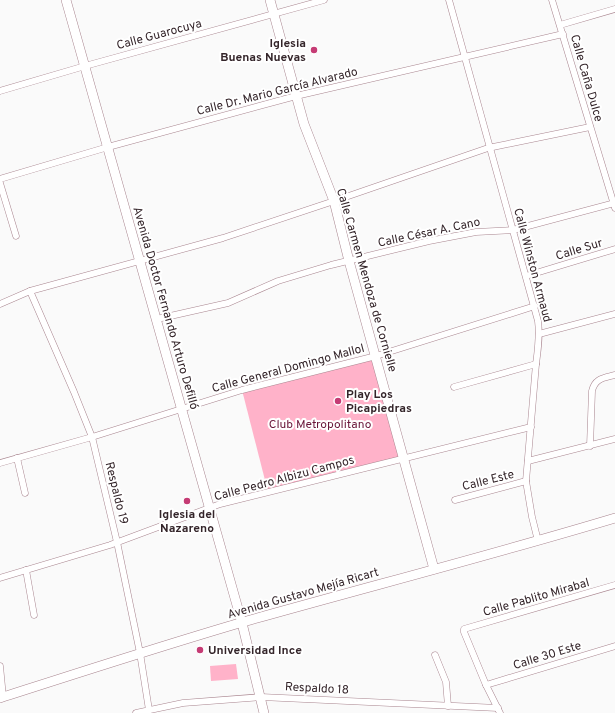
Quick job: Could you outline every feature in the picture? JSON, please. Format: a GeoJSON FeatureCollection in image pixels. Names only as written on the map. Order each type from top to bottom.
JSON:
{"type":"FeatureCollection","features":[{"type":"Feature","properties":{"kind":"street","name":"Avenida Doctor Fernando Arturo Defilló"},"geometry":{"type":"LineString","coordinates":[[66,0],[242,623],[264,713]]}},
{"type":"Feature","properties":{"kind":"street","name":"Calle Carmen Mendoza de Cornielle"},"geometry":{"type":"LineString","coordinates":[[270,0],[304,124],[334,201],[349,261],[405,459],[434,569]]}},
{"type":"Feature","properties":{"kind":"street","name":"Calle Guarocuya"},"geometry":{"type":"LineString","coordinates":[[0,91],[324,0]]}},
{"type":"Feature","properties":{"kind":"street","name":"Calle Winston Armaud"},"geometry":{"type":"LineString","coordinates":[[449,0],[538,321],[540,334],[526,481],[538,541]]}},
{"type":"Feature","properties":{"kind":"street","name":"Calle Caña Dulce"},"geometry":{"type":"LineString","coordinates":[[552,0],[614,205]]}},
{"type":"Feature","properties":{"kind":"street"},"geometry":{"type":"LineString","coordinates":[[560,25],[615,9]]}},
{"type":"Feature","properties":{"kind":"street","name":"Calle Dr. Mario García Alvarado"},"geometry":{"type":"LineString","coordinates":[[0,179],[108,147],[296,96],[563,34]]}},
{"type":"Feature","properties":{"kind":"street"},"geometry":{"type":"LineString","coordinates":[[0,304],[30,291],[166,255],[223,238],[490,147],[590,127]]}},
{"type":"Feature","properties":{"kind":"street"},"geometry":{"type":"LineString","coordinates":[[0,183],[16,236]]}},
{"type":"Feature","properties":{"kind":"street","name":"Calle César A. Cano"},"geometry":{"type":"LineString","coordinates":[[157,319],[220,305],[278,281],[331,265],[476,232],[513,230],[614,205]]}},
{"type":"Feature","properties":{"kind":"street","name":"Calle Sur"},"geometry":{"type":"LineString","coordinates":[[526,276],[615,249]]}},
{"type":"Feature","properties":{"kind":"street","name":"Respaldo 19"},"geometry":{"type":"LineString","coordinates":[[30,291],[92,437],[117,542],[140,653],[149,710]]}},
{"type":"Feature","properties":{"kind":"street","name":"Calle General Domingo Mallol"},"geometry":{"type":"LineString","coordinates":[[0,463],[92,437],[282,379],[376,356],[535,306]]}},
{"type":"Feature","properties":{"kind":"street"},"geometry":{"type":"LineString","coordinates":[[540,334],[615,314]]}},
{"type":"Feature","properties":{"kind":"street"},"geometry":{"type":"LineString","coordinates":[[454,387],[536,364]]}},
{"type":"Feature","properties":{"kind":"street"},"geometry":{"type":"LineString","coordinates":[[590,446],[593,385],[600,379],[615,375]]}},
{"type":"Feature","properties":{"kind":"street","name":"Calle Pedro Albizu Campos"},"geometry":{"type":"LineString","coordinates":[[0,578],[117,542],[210,509],[220,504],[531,427]]}},
{"type":"Feature","properties":{"kind":"street"},"geometry":{"type":"LineString","coordinates":[[528,462],[615,439]]}},
{"type":"Feature","properties":{"kind":"street"},"geometry":{"type":"LineString","coordinates":[[16,458],[25,493]]}},
{"type":"Feature","properties":{"kind":"street","name":"Calle Este"},"geometry":{"type":"LineString","coordinates":[[455,500],[526,481]]}},
{"type":"Feature","properties":{"kind":"street","name":"Avenida Gustavo Mejía Ricart"},"geometry":{"type":"LineString","coordinates":[[2,697],[140,653],[242,623],[538,541],[615,518]]}},
{"type":"Feature","properties":{"kind":"street"},"geometry":{"type":"LineString","coordinates":[[26,570],[34,615]]}},
{"type":"Feature","properties":{"kind":"street","name":"Calle Pablito Mirabal"},"geometry":{"type":"LineString","coordinates":[[486,685],[464,629],[615,585]]}},
{"type":"Feature","properties":{"kind":"street","name":"Calle 30 Este"},"geometry":{"type":"LineString","coordinates":[[486,685],[615,646]]}},
{"type":"Feature","properties":{"kind":"street"},"geometry":{"type":"LineString","coordinates":[[436,655],[446,682],[448,706]]}},
{"type":"Feature","properties":{"kind":"street"},"geometry":{"type":"LineString","coordinates":[[0,666],[2,697]]}},
{"type":"Feature","properties":{"kind":"street"},"geometry":{"type":"LineString","coordinates":[[486,685],[499,711]]}},
{"type":"Feature","properties":{"kind":"street","name":"Respaldo 18"},"geometry":{"type":"LineString","coordinates":[[136,713],[149,710],[159,711],[183,703],[261,697],[448,706],[499,711]]}},
{"type":"Feature","properties":{"kind":"green space","name":"Club Metropolitano"},"geometry":{"type":"Polygon","coordinates":[[[376,356],[405,459],[268,492],[242,390],[376,356]]]}},
{"type":"Feature","properties":{"kind":"green space"},"geometry":{"type":"Polygon","coordinates":[[[236,664],[238,679],[211,681],[210,666],[236,664]]]}},
{"type":"Feature","properties":{"kind":"place","name":"Iglesia Buenas Nuevas"},"geometry":{"type":"Point","coordinates":[314,50]}},
{"type":"Feature","properties":{"kind":"place","name":"Play Los Picapiedras"},"geometry":{"type":"Point","coordinates":[338,401]}},
{"type":"Feature","properties":{"kind":"place","name":"Iglesia del Nazareno"},"geometry":{"type":"Point","coordinates":[187,501]}},
{"type":"Feature","properties":{"kind":"place","name":"Universidad Ince"},"geometry":{"type":"Point","coordinates":[200,650]}}]}
